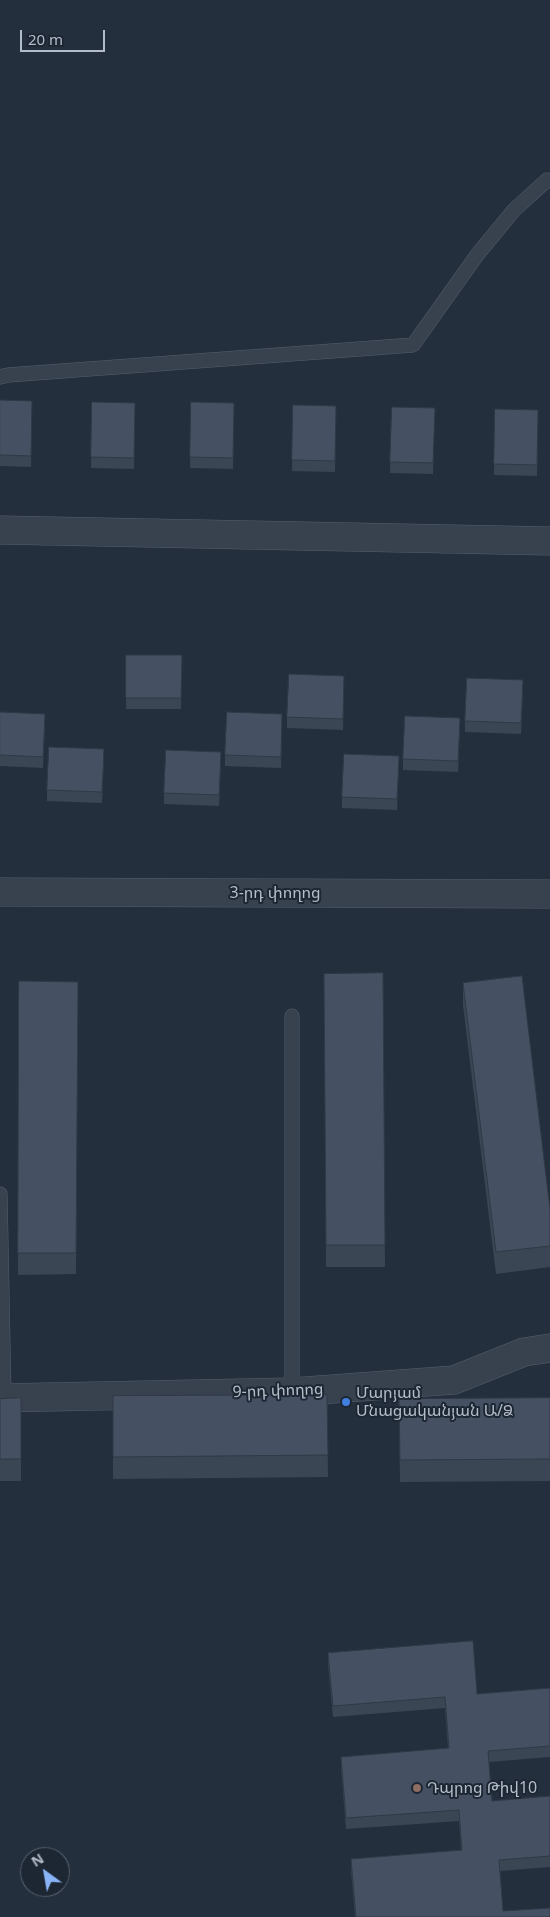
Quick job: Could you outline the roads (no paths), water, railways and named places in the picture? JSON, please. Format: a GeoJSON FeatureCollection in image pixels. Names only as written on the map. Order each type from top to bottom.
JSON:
{"type":"FeatureCollection","features":[{"type":"Feature","properties":{"kind":"street"},"geometry":{"type":"LineString","coordinates":[[0,530],[550,541]]}},
{"type":"Feature","properties":{"kind":"street","name":"3-րդ փողոց"},"geometry":{"type":"LineString","coordinates":[[0,892],[550,894]]}},
{"type":"Feature","properties":{"kind":"street","name":"9-րդ փողոց"},"geometry":{"type":"LineString","coordinates":[[2,1398],[292,1392],[454,1380],[524,1352],[550,1348]]}},
{"type":"Feature","properties":{"kind":"lane"},"geometry":{"type":"LineString","coordinates":[[0,377],[413,345],[477,256],[514,210],[548,180]]}},
{"type":"Feature","properties":{"kind":"lane"},"geometry":{"type":"LineString","coordinates":[[292,1016],[292,1392]]}},
{"type":"Feature","properties":{"kind":"lane"},"geometry":{"type":"LineString","coordinates":[[0,1194],[2,1398]]}},
{"type":"Feature","properties":{"kind":"place","name":"Մարյամ Մնացականյան Ա/Ձ"},"geometry":{"type":"Point","coordinates":[346,1402]}},
{"type":"Feature","properties":{"kind":"place","name":"Դպրոց Թիվ10"},"geometry":{"type":"Point","coordinates":[417,1788]}}]}
